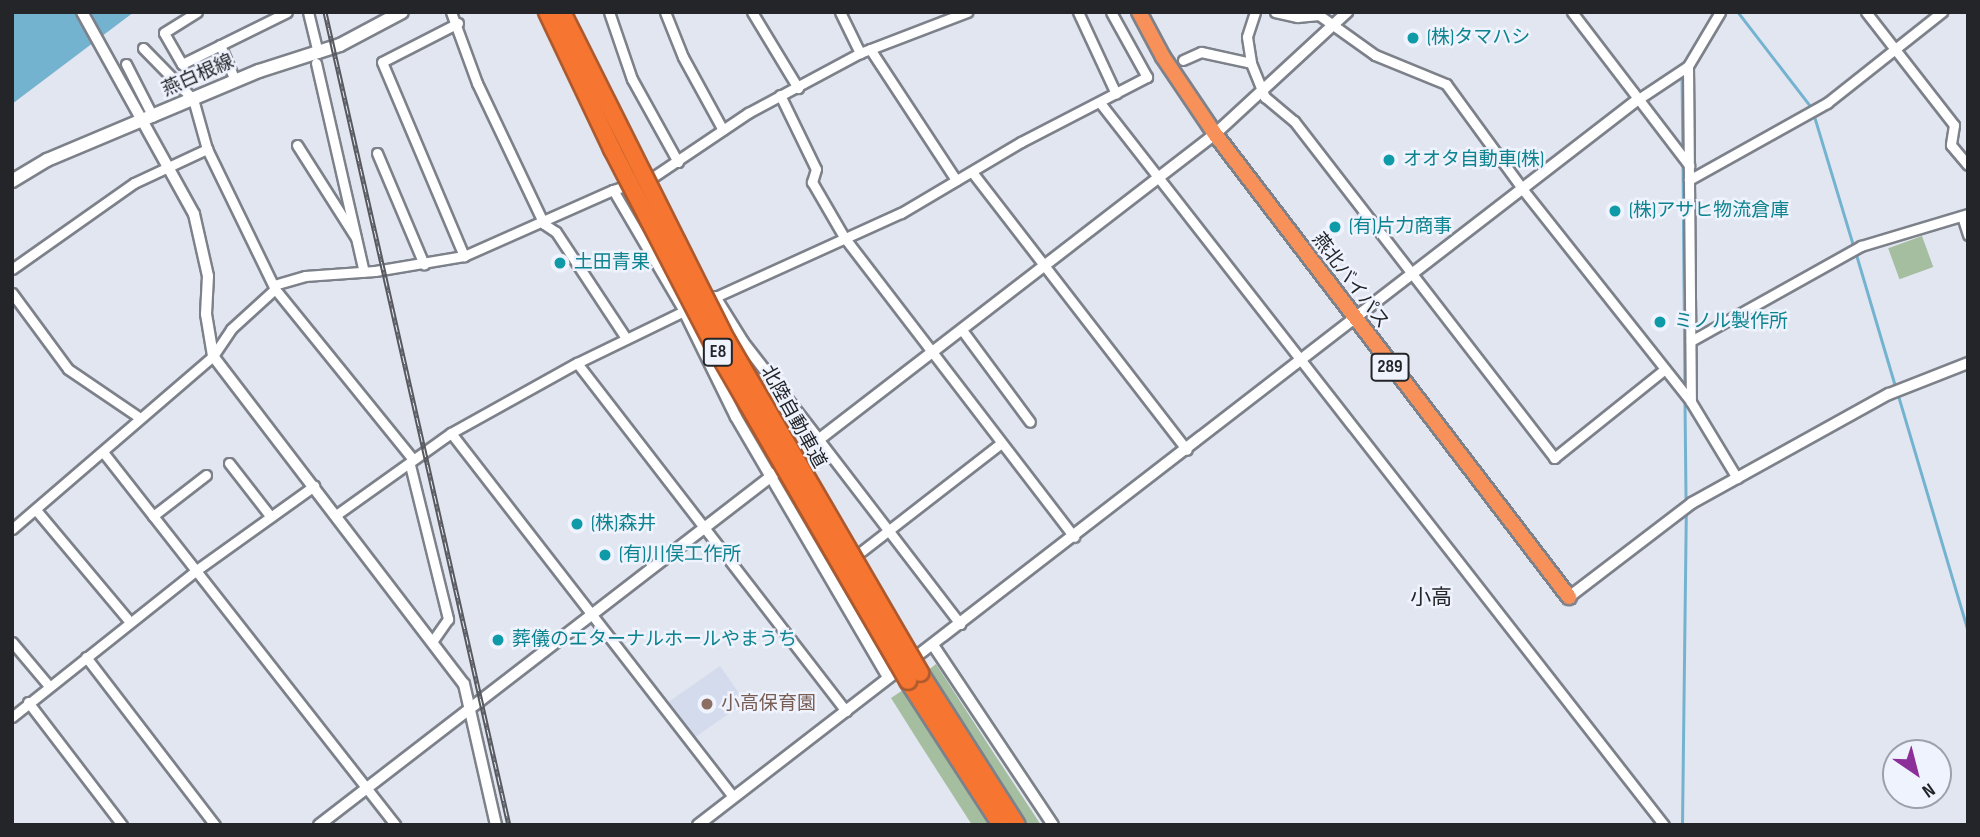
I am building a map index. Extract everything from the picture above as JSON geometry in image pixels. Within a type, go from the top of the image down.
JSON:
[{"type":"highway","name":"北陸自動車道","points":[[547,12],[612,149],[714,346],[1001,825]]},
{"type":"highway","name":"北陸自動車道","points":[[562,12],[727,341],[914,677],[1017,825]]},
{"type":"highway","name":"燕北バイパス","points":[[1139,12],[1163,57],[1216,134],[1355,321],[1569,597]]},
{"type":"main road","name":"燕白根線","points":[[12,181],[47,160],[149,119],[235,80],[317,58],[377,29],[402,12]]},
{"type":"street","points":[[82,12],[116,71],[149,119]]},
{"type":"street","points":[[197,12],[164,33],[182,64],[287,12]]},
{"type":"street","points":[[308,12],[365,272]]},
{"type":"street","points":[[451,12],[458,23],[477,83],[544,224],[556,232],[626,338]]},
{"type":"street","points":[[609,12],[632,79],[678,162]]},
{"type":"street","points":[[665,12],[682,57],[723,130]]},
{"type":"street","points":[[752,12],[797,88]]},
{"type":"street","points":[[840,12],[860,52]]},
{"type":"street","points":[[14,523],[36,510],[213,356],[231,329],[275,287],[305,276],[365,272],[464,256],[544,224],[612,190],[653,177],[780,95],[860,52],[967,12]]},
{"type":"street","points":[[1078,12],[1116,94]]},
{"type":"street","points":[[336,515],[450,433],[577,363],[684,311],[901,213],[956,180],[1147,77],[1111,12]]},
{"type":"street","points":[[1255,12],[1247,37],[1251,63],[1262,91],[1294,121],[1554,458],[1664,370]]},
{"type":"street","points":[[1275,12],[1297,17],[1319,15],[1375,55],[1446,83],[1524,191],[1691,402],[1737,478]]},
{"type":"street","points":[[319,825],[1216,134],[1347,12]]},
{"type":"street","points":[[1573,12],[1637,100],[1689,165]]},
{"type":"street","points":[[698,825],[1415,276],[1637,100],[1688,66],[1720,12]]},
{"type":"street","points":[[1866,12],[1954,125],[1951,145],[1968,165]]},
{"type":"street","points":[[1689,180],[1828,103],[1942,12]]},
{"type":"street","points":[[458,23],[382,61],[464,256]]},
{"type":"street","points":[[220,46],[235,80]]},
{"type":"street","points":[[143,48],[192,99],[207,149],[275,287],[411,461],[448,619],[434,639]]},
{"type":"street","points":[[870,49],[956,180]]},
{"type":"street","points":[[1182,60],[1201,52],[1251,63]]},
{"type":"street","points":[[126,64],[202,237],[213,356],[434,639],[464,684],[496,825]]},
{"type":"street","points":[[1688,66],[1691,402]]},
{"type":"street","points":[[780,95],[817,169],[812,182],[844,237],[1074,537]]},
{"type":"street","points":[[1101,104],[1300,363],[1664,825]]},
{"type":"street","points":[[297,145],[358,240]]},
{"type":"street","points":[[12,269],[134,183],[170,169],[207,149]]},
{"type":"street","points":[[377,153],[424,264]]},
{"type":"street","points":[[972,172],[1187,450]]},
{"type":"street","points":[[612,190],[684,311],[772,478],[888,677]]},
{"type":"street","points":[[1691,341],[1861,246],[1965,215],[1968,235]]},
{"type":"street","points":[[12,293],[68,369],[140,418]]},
{"type":"street","points":[[715,297],[743,342],[960,624]]},
{"type":"street","points":[[962,330],[1030,422]]},
{"type":"street","points":[[577,363],[846,711]]},
{"type":"street","points":[[1569,597],[1692,503],[1889,394],[1968,363]]},
{"type":"street","points":[[450,433],[733,797]]},
{"type":"street","points":[[862,551],[1001,443]]},
{"type":"street","points":[[103,452],[198,569],[395,825]]},
{"type":"street","points":[[229,463],[271,517]]},
{"type":"street","points":[[153,516],[206,475]]},
{"type":"street","points":[[12,717],[198,569],[314,486]]},
{"type":"street","points":[[36,510],[130,622]]},
{"type":"street","points":[[12,642],[49,686]]},
{"type":"street","points":[[933,645],[1053,825]]},
{"type":"street","points":[[86,657],[215,825]]},
{"type":"street","points":[[28,702],[122,825]]},
{"type":"shaded area","name":"小高保育園","points":[[720,666],[745,702],[691,740],[666,704]]},
{"type":"green space","points":[[1922,236],[1933,267],[1899,279],[1888,248]]},
{"type":"green space","points":[[936,664],[1041,825],[1027,825],[948,705],[927,671]]},
{"type":"green space","points":[[903,690],[989,825],[972,825],[920,744],[891,698]]},
{"type":"water","points":[[12,12],[134,12],[12,104]]},
{"type":"waterway","points":[[1738,12],[1812,108],[1854,247]]},
{"type":"waterway","points":[[1682,76],[1683,153]]},
{"type":"waterway","points":[[1683,163],[1685,391]]},
{"type":"waterway","points":[[1856,253],[1896,388]]},
{"type":"waterway","points":[[1898,394],[1968,630]]},
{"type":"waterway","points":[[1685,401],[1686,503]]},
{"type":"waterway","points":[[1682,825],[1686,513]]},
{"type":"railway","points":[[325,12],[509,825]]},
{"type":"place","name":"(株)タマハシ","points":[[1413,38]]},
{"type":"place","name":"オオタ自動車(株)","points":[[1389,160]]},
{"type":"place","name":"(株)アサヒ物流倉庫","points":[[1615,211]]},
{"type":"place","name":"(有)片力商事","points":[[1335,227]]},
{"type":"place","name":"土田青果","points":[[560,263]]},
{"type":"place","name":"ミノル製作所","points":[[1660,322]]},
{"type":"place","name":"(株)森井","points":[[577,524]]},
{"type":"place","name":"(有)川俣工作所","points":[[605,555]]},
{"type":"place","name":"葬儀のエターナルホールやまうち","points":[[498,640]]},
{"type":"place","name":"小高保育園","points":[[707,704]]},
{"type":"district","name":"小高","points":[[1431,598]]}]
